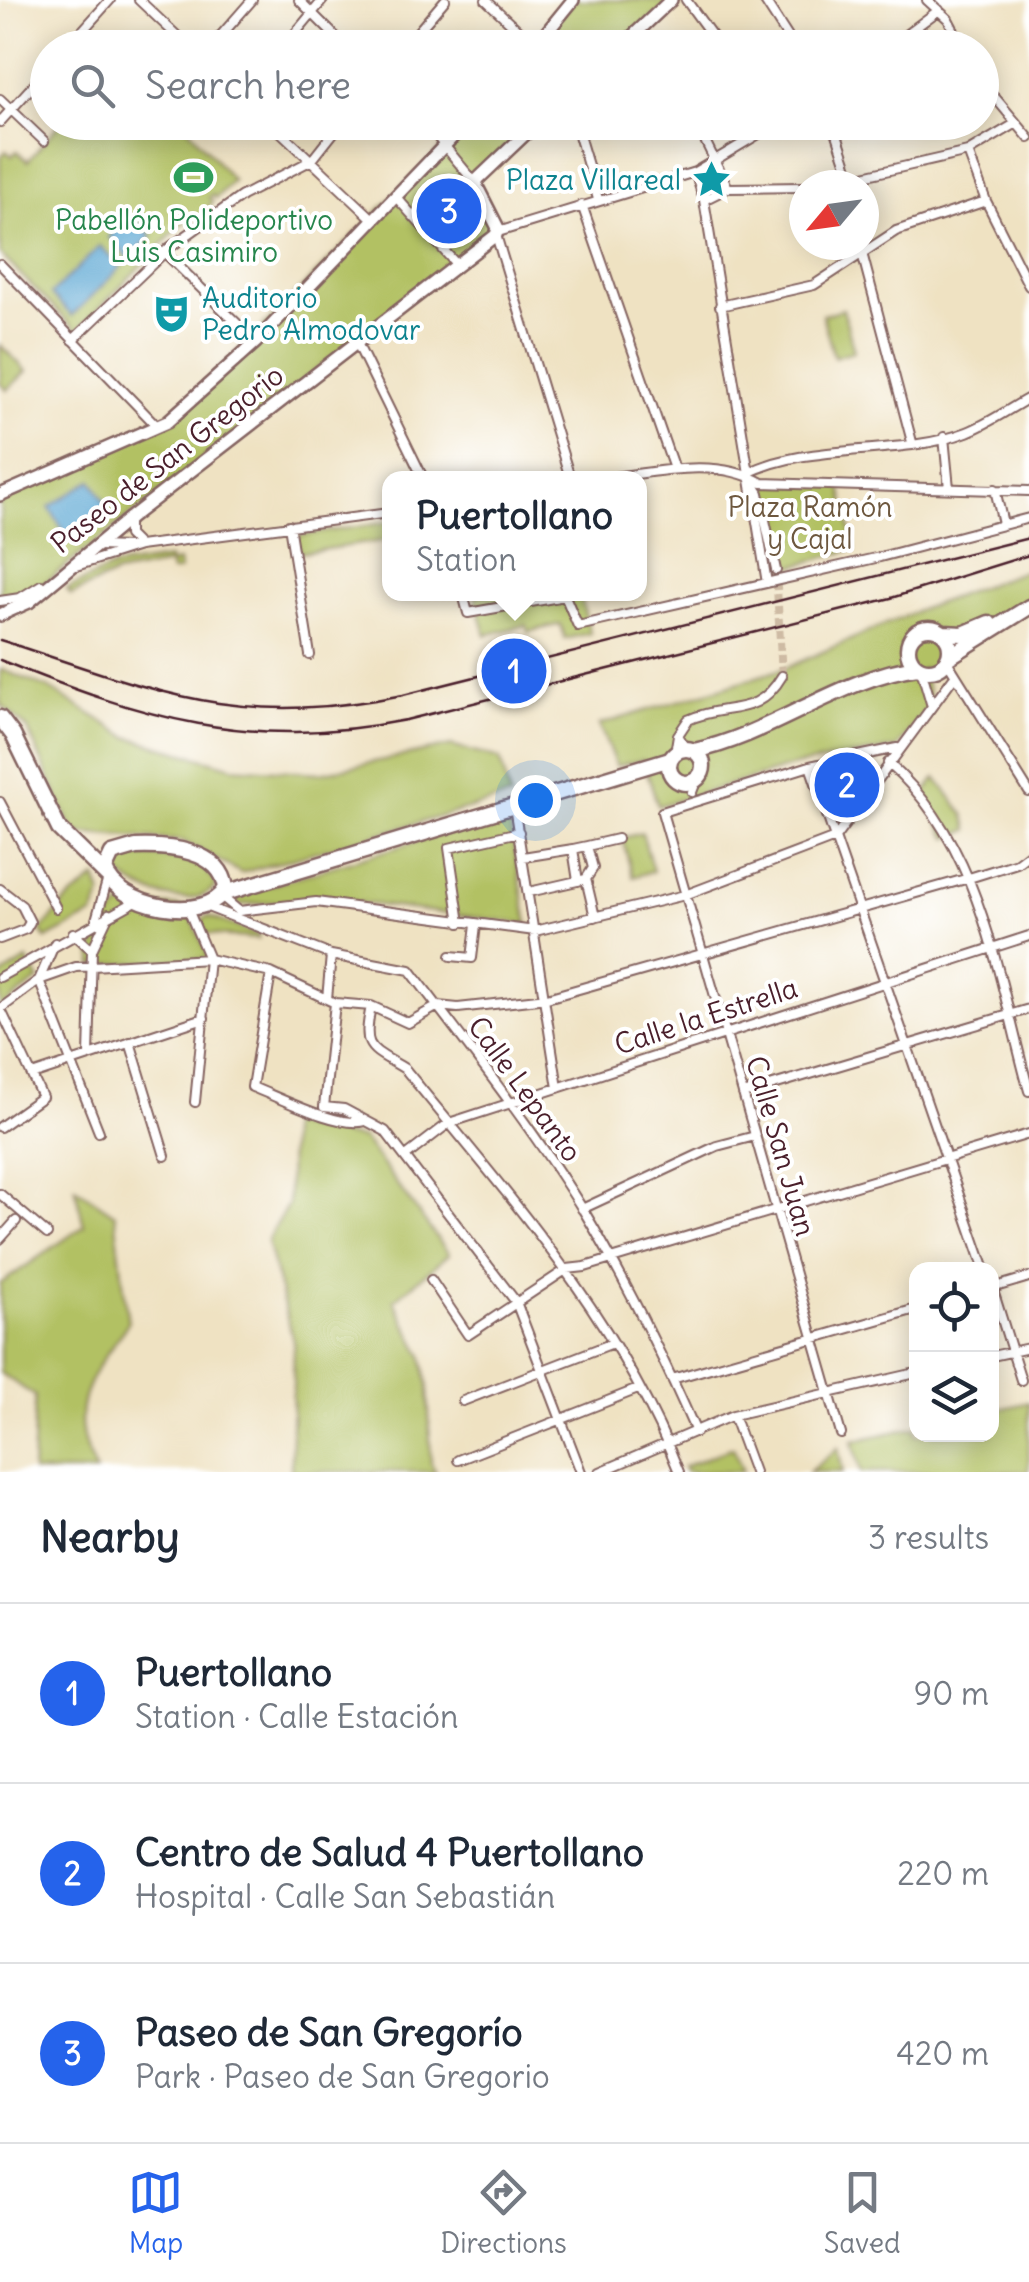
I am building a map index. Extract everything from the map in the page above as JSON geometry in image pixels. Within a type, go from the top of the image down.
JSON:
[{"type":"highway","points":[[882,673],[921,630],[963,634],[1028,608]]},
{"type":"highway","points":[[0,718],[6,738],[60,829],[108,877],[143,900],[204,906],[257,882],[676,755],[714,747],[882,673],[935,670],[1028,608]]},
{"type":"highway","points":[[944,633],[948,659]]},
{"type":"highway","points":[[909,643],[909,656],[919,668]]},
{"type":"highway","points":[[694,780],[714,747]]},
{"type":"highway","points":[[676,755],[694,780]]},
{"type":"highway","points":[[676,755],[694,780]]},
{"type":"highway","points":[[80,847],[122,850],[150,846],[184,851],[257,882]]},
{"type":"highway","points":[[108,877],[107,860],[122,850]]},
{"type":"highway","points":[[219,868],[225,882],[222,895]]},
{"type":"main road","points":[[548,30],[573,0]]},
{"type":"main road","points":[[638,30],[672,0]]},
{"type":"main road","name":"Paseo de San Gregorio","points":[[0,495],[160,428],[256,342],[453,140]]},
{"type":"main road","points":[[497,234],[476,178],[518,140]]},
{"type":"main road","name":"Paseo de San Gregorio","points":[[0,615],[22,606],[497,234]]},
{"type":"street","points":[[83,30],[110,0]]},
{"type":"street","points":[[139,0],[171,30]]},
{"type":"street","points":[[226,30],[252,0]]},
{"type":"street","points":[[299,0],[329,30]]},
{"type":"street","points":[[298,30],[323,0]]},
{"type":"street","points":[[419,30],[444,0]]},
{"type":"street","points":[[486,0],[517,30]]},
{"type":"street","points":[[686,0],[708,30]]},
{"type":"street","points":[[764,0],[783,30]]},
{"type":"street","points":[[927,0],[938,5],[953,30]]},
{"type":"street","points":[[909,30],[938,5]]},
{"type":"street","points":[[0,122],[30,89]]},
{"type":"street","points":[[0,98],[30,127]]},
{"type":"street","points":[[999,104],[1029,138]]},
{"type":"street","points":[[999,134],[1015,124]]},
{"type":"street","points":[[290,140],[374,220]]},
{"type":"street","points":[[73,340],[164,252],[242,196],[312,160],[328,140]]},
{"type":"street","points":[[438,140],[476,178]]},
{"type":"street","points":[[580,140],[598,199]]},
{"type":"street","points":[[705,140],[728,188]]},
{"type":"street","points":[[568,471],[497,234],[598,199],[695,172],[751,140]]},
{"type":"street","points":[[839,140],[849,170]]},
{"type":"street","points":[[879,173],[968,152],[988,140]]},
{"type":"street","points":[[968,152],[986,200],[1029,286]]},
{"type":"street","points":[[695,172],[704,200],[746,474],[767,583]]},
{"type":"street","points":[[704,200],[728,188],[789,187]]},
{"type":"street","points":[[396,197],[457,264]]},
{"type":"street","points":[[879,242],[896,231],[986,200]]},
{"type":"street","points":[[582,205],[674,469]]},
{"type":"street","points":[[164,252],[256,342]]},
{"type":"street","points":[[720,306],[814,285],[850,260]]},
{"type":"street","points":[[864,260],[912,442]]},
{"type":"street","points":[[0,264],[160,428]]},
{"type":"street","points":[[357,342],[420,471]]},
{"type":"street","points":[[746,474],[775,460],[967,432],[1029,398]]},
{"type":"street","points":[[944,437],[949,488]]},
{"type":"street","points":[[647,473],[674,469],[746,474],[762,483],[1029,491]]},
{"type":"street","points":[[746,474],[759,493],[776,570]]},
{"type":"street","points":[[995,490],[1004,524]]},
{"type":"street","points":[[0,601],[34,591],[95,546],[136,547],[382,514]]},
{"type":"street","points":[[130,518],[128,534],[136,547]]},
{"type":"street","points":[[567,601],[578,626],[1029,518]]},
{"type":"street","points":[[290,526],[310,655]]},
{"type":"street","points":[[66,569],[136,547]]},
{"type":"street","points":[[464,601],[468,613],[536,601]]},
{"type":"street","points":[[948,659],[953,678],[1029,792]]},
{"type":"street","points":[[919,668],[931,703]]},
{"type":"street","points":[[676,755],[688,720],[756,705],[771,695],[782,676]]},
{"type":"street","points":[[222,895],[239,911],[316,902],[536,932],[685,895],[835,838],[897,748],[953,678]]},
{"type":"street","points":[[694,780],[696,802],[810,766],[897,748]]},
{"type":"street","points":[[888,764],[919,790],[970,878],[1029,1091]]},
{"type":"street","points":[[810,766],[982,1262]]},
{"type":"street","points":[[0,802],[56,908]]},
{"type":"street","name":"Calle San Juan","points":[[696,802],[662,812],[841,1434]]},
{"type":"street","points":[[514,806],[547,998],[558,1088]]},
{"type":"street","points":[[460,923],[449,848],[519,832]]},
{"type":"street","points":[[523,858],[617,838]]},
{"type":"street","points":[[529,892],[582,880],[593,868],[588,846]]},
{"type":"street","points":[[573,849],[595,917]]},
{"type":"street","points":[[1,1123],[42,1097],[0,1008],[39,980],[93,965],[209,959],[271,973],[331,1001],[371,1006],[402,1023],[438,1006],[458,1008],[547,998],[970,878],[1016,864],[1029,854]]},
{"type":"street","points":[[96,920],[108,877]]},
{"type":"street","points":[[0,889],[22,906],[30,922],[26,929],[0,939]]},
{"type":"street","points":[[0,977],[96,920],[143,900]]},
{"type":"street","name":"Calle Lepanto","points":[[204,906],[331,954],[410,970],[512,1104],[582,1208],[611,1257],[696,1432]]},
{"type":"street","points":[[187,907],[209,959],[195,1102]]},
{"type":"street","points":[[88,1056],[92,950],[110,914]]},
{"type":"street","points":[[450,956],[475,958],[476,925]]},
{"type":"street","points":[[73,933],[92,950]]},
{"type":"street","name":"Calle la Estrella","points":[[406,1156],[449,1123],[1029,936]]},
{"type":"street","points":[[56,942],[39,980],[99,1132]]},
{"type":"street","points":[[331,954],[324,1106],[344,1109],[384,1130],[516,1302],[581,1472]]},
{"type":"street","points":[[271,973],[252,1087],[323,1114],[357,1124],[366,1121]]},
{"type":"street","points":[[371,1006],[365,1038],[369,1047],[405,1069],[567,1269],[613,1343],[680,1472]]},
{"type":"street","points":[[743,1094],[1029,1009]]},
{"type":"street","points":[[32,1075],[204,1018]]},
{"type":"street","points":[[130,1042],[165,1156]]},
{"type":"street","points":[[431,1280],[468,1335],[567,1269],[1029,1134]]},
{"type":"street","points":[[582,1208],[717,1146],[755,1136]]},
{"type":"street","points":[[0,1194],[48,1234]]},
{"type":"street","points":[[0,1239],[16,1222]]},
{"type":"street","points":[[999,1286],[1029,1277]]},
{"type":"street","points":[[999,1310],[1021,1380]]},
{"type":"street","points":[[672,1379],[909,1311]]},
{"type":"street","points":[[463,1400],[613,1343]]},
{"type":"street","points":[[999,1354],[1029,1348]]},
{"type":"street","points":[[600,1472],[733,1416],[909,1375]]},
{"type":"street","points":[[458,1460],[638,1389]]},
{"type":"street","points":[[733,1416],[754,1472]]},
{"type":"green space","points":[[573,0],[673,0],[639,30],[549,30]]},
{"type":"green space","points":[[46,140],[198,140],[233,181],[216,198],[209,198],[213,202],[196,220],[191,215],[77,331],[0,254],[0,158],[6,151],[12,156],[17,151],[28,161]]},
{"type":"green space","points":[[450,140],[518,140],[474,177],[498,228],[34,591],[0,601],[0,495],[167,422]]},
{"type":"green space","points":[[843,309],[854,351],[834,357],[822,315]]},
{"type":"green space","points":[[0,345],[27,371],[7,390],[0,384]]},
{"type":"green space","name":"Plaza Ramón y Cajal","points":[[762,483],[841,486],[855,549],[783,569]]},
{"type":"green space","points":[[382,523],[382,541],[300,553],[297,536]]},
{"type":"green space","points":[[169,559],[170,564],[178,562],[180,570],[171,572],[169,564],[116,574],[71,595],[67,589],[114,567]]},
{"type":"green space","points":[[1029,569],[1029,607],[963,634],[944,634],[949,657],[935,669],[922,669],[931,703],[897,748],[794,766],[658,806],[643,760],[616,766],[599,725],[786,668],[916,611]]},
{"type":"green space","points":[[476,601],[582,601],[590,633],[565,639],[561,624],[528,632],[526,625],[486,635]]},
{"type":"green space","points":[[0,669],[48,688],[128,737],[233,767],[320,773],[451,746],[500,759],[510,797],[241,873],[183,841],[74,833],[27,728],[0,704]]},
{"type":"green space","points":[[936,778],[964,814],[969,830],[948,838],[923,796]]},
{"type":"green space","points":[[508,814],[528,924],[323,898],[240,905],[231,901],[237,895]]},
{"type":"green space","points":[[642,833],[653,871],[633,877],[622,838]]},
{"type":"green space","points":[[137,856],[194,864],[211,876],[216,886],[194,898],[151,892],[117,871],[121,861]]},
{"type":"green space","points":[[96,878],[102,895],[93,915],[46,939],[41,931],[65,903]]},
{"type":"green space","points":[[127,903],[187,907],[209,959],[93,965],[102,929]]},
{"type":"green space","points":[[208,916],[258,935],[258,939],[207,934],[200,921]]},
{"type":"green space","points":[[27,960],[39,980],[0,1009],[0,977]]},
{"type":"green space","points":[[289,1124],[363,1139],[449,1254],[394,1300],[422,1355],[428,1387],[431,1463],[436,1472],[291,1472],[294,1344],[267,1241],[288,1204]]},
{"type":"green space","points":[[75,1187],[115,1214],[128,1323],[93,1377],[81,1411],[81,1429],[96,1472],[32,1472],[35,1396],[0,1373],[0,1284],[84,1226]]},
{"type":"green space","points":[[1029,1402],[1029,1472],[861,1472],[853,1441],[909,1429],[909,1442],[999,1442],[999,1409]]},
{"type":"green space","points":[[733,1447],[743,1472],[685,1472],[683,1467]]},
{"type":"green space","points":[[838,1448],[843,1472],[809,1472]]},
{"type":"water","points":[[131,215],[152,236],[129,259],[109,237]]},
{"type":"water","points":[[100,246],[121,267],[72,316],[51,294]]},
{"type":"water","points":[[92,480],[108,508],[66,535],[49,507]]},
{"type":"tunnel","points":[[776,570],[782,676]]},
{"type":"railway","points":[[0,640],[105,675],[197,699],[291,708],[344,704],[403,695],[1029,538]]},
{"type":"railway","points":[[0,660],[102,699],[198,724],[296,732],[349,729],[406,720],[891,598],[1029,555]]},
{"type":"place","name":"Pabellón Polideportivo Luis Casimiro","points":[[194,177]]},
{"type":"place","name":"Plaza Villareal","points":[[711,180]]},
{"type":"place","name":"Paseo de San Gregorío","points":[[449,211]]},
{"type":"place","name":"Auditorio Pedro Almodovar","points":[[172,314]]},
{"type":"place","name":"Puertollano","points":[[514,671]]},
{"type":"place","name":"Centro de Salud 4 Puertollano","points":[[847,785]]}]
